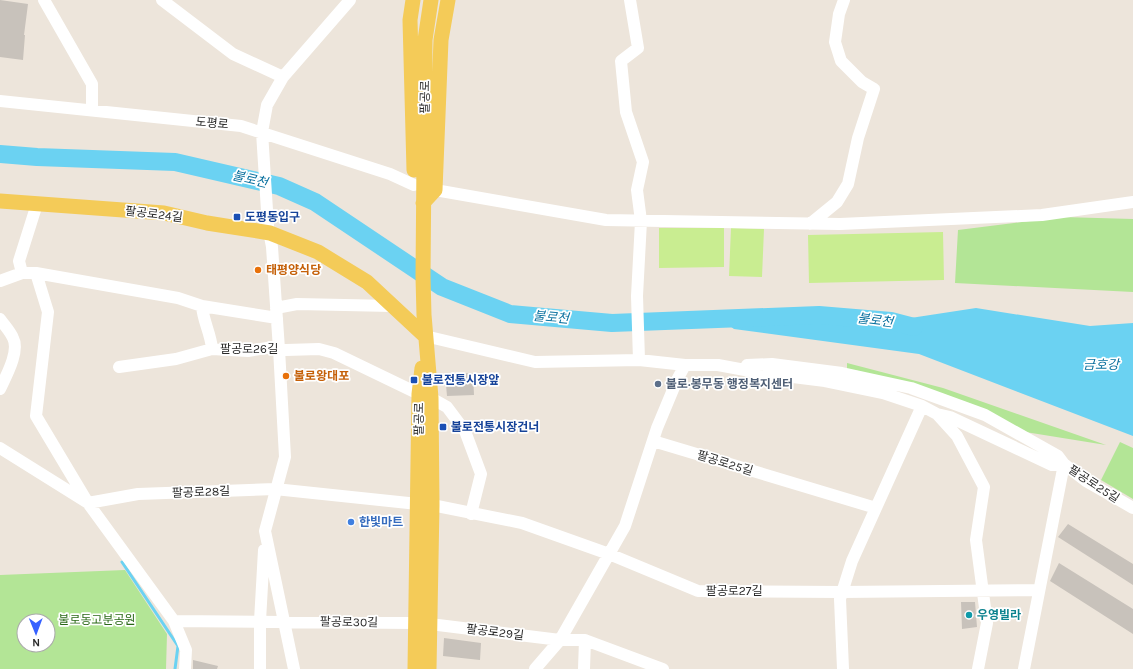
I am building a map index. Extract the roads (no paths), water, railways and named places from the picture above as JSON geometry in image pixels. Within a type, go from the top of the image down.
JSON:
[{"type":"main road","points":[[413,0],[410,20],[414,185],[423,202],[435,190],[441,40],[448,0]]},
{"type":"main road","name":"팔공로","points":[[429,669],[423,624],[425,336],[423,202],[425,40],[431,0]]},
{"type":"main road","name":"팔공로24길","points":[[0,201],[164,213],[207,223],[269,229],[318,252],[367,282],[425,336]]},
{"type":"main road","name":"팔공로","points":[[415,669],[423,624]]},
{"type":"street","points":[[44,0],[92,84],[92,110]]},
{"type":"street","points":[[162,0],[233,54],[283,77]]},
{"type":"street","points":[[260,669],[260,622],[265,531],[275,489],[285,457],[277,313],[262,132],[267,105],[283,77],[350,0]]},
{"type":"street","points":[[630,0],[638,48],[620,61],[626,112],[643,162],[637,190],[641,220],[637,296],[639,354]]},
{"type":"street","points":[[810,224],[837,202],[848,184],[858,138],[874,89],[862,82],[841,61],[835,42],[839,14],[844,0]]},
{"type":"street","name":"도평로","points":[[0,100],[241,126],[390,174],[414,185]]},
{"type":"street","points":[[435,190],[606,220],[810,224],[840,224],[1042,214],[1133,202]]},
{"type":"street","points":[[22,273],[19,261],[37,204]]},
{"type":"street","points":[[0,281],[22,273],[36,273],[178,298],[202,306],[277,313],[297,304],[392,306]]},
{"type":"street","points":[[36,273],[48,312],[36,416],[88,503],[174,621],[186,650],[185,669]]},
{"type":"street","points":[[202,306],[203,316],[212,341],[212,349]]},
{"type":"street","points":[[0,319],[14,338],[16,348],[8,372],[0,389]]},
{"type":"street","name":"팔공로25길","points":[[425,336],[535,362],[639,354],[684,366],[718,365],[761,373],[825,381],[883,393],[922,406],[936,414],[950,416],[1052,465],[1064,464],[1086,481],[1133,508]]},
{"type":"street","name":"팔공로26길","points":[[119,366],[176,359],[212,349],[248,351],[273,347],[286,350],[319,349],[327,351],[447,407],[465,432],[481,474],[471,514]]},
{"type":"street","points":[[718,365],[780,365],[842,373],[911,388],[985,415],[1058,456],[1064,464],[1024,669]]},
{"type":"street","points":[[535,669],[560,640],[625,526],[653,441],[674,387],[684,366]]},
{"type":"street","points":[[843,669],[840,599],[842,592],[852,561],[922,406]]},
{"type":"street","points":[[936,414],[957,436],[984,487],[976,540],[987,623],[978,669]]},
{"type":"street","name":"팔공로25길","points":[[653,441],[876,508]]},
{"type":"street","points":[[0,448],[88,503]]},
{"type":"street","name":"팔공로28길","points":[[88,503],[138,494],[275,489],[425,505]]},
{"type":"street","name":"팔공로27길","points":[[425,505],[522,524],[609,554],[698,591],[842,592],[1039,590]]},
{"type":"street","points":[[265,531],[294,669]]},
{"type":"street","name":"팔공로30길","points":[[174,621],[283,621],[423,624]]},
{"type":"street","name":"팔공로29길","points":[[423,624],[560,640],[585,640],[663,669]]},
{"type":"street","points":[[584,669],[585,640]]},
{"type":"water","name":"금호강","points":[[976,308],[1090,326],[1133,323],[1133,436],[919,354],[734,329],[719,318],[819,315],[891,321]]},
{"type":"waterway","name":"불로천","points":[[0,154],[37,157],[175,162],[279,186],[315,202],[442,287],[510,314],[612,323],[819,315],[891,321],[914,327]]},
{"type":"waterway","points":[[122,562],[178,646],[175,669]]},
{"type":"place","name":"도평동입구","points":[[237,217]]},
{"type":"place","name":"태평양식당","points":[[258,270]]},
{"type":"place","name":"불로왕대포","points":[[286,376]]},
{"type":"place","name":"불로전통시장앞","points":[[414,380]]},
{"type":"place","name":"불로·봉무동 행정복지센터","points":[[658,384]]},
{"type":"place","name":"불로전통시장건너","points":[[443,427]]},
{"type":"place","name":"한빛마트","points":[[351,522]]},
{"type":"place","name":"우영빌라","points":[[969,615]]},
{"type":"park label","name":"불로동고분공원","points":[[97,620]]}]
